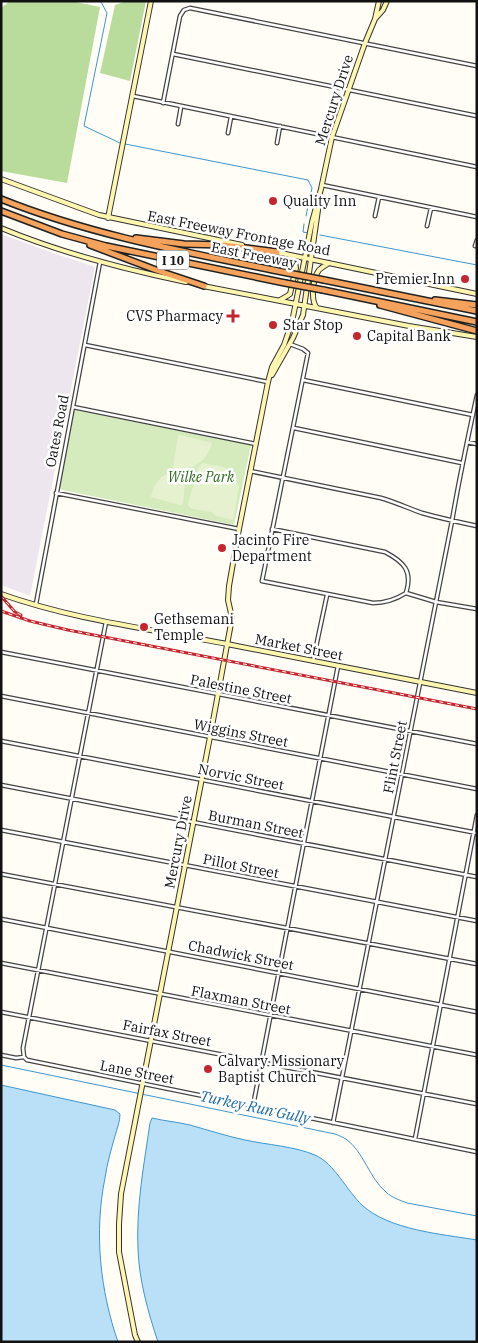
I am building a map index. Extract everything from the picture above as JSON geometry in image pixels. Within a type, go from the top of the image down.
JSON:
[{"type":"highway","name":"East Freeway","points":[[1,199],[65,222],[184,252],[477,311]]},
{"type":"highway","name":"East Freeway","points":[[1,211],[62,234],[106,246],[477,322]]},
{"type":"highway","points":[[62,234],[204,286]]},
{"type":"highway","points":[[109,234],[163,242],[224,245],[277,252]]},
{"type":"highway","points":[[384,292],[477,305]]},
{"type":"highway","points":[[339,294],[477,330]]},
{"type":"main road","points":[[108,218],[151,1]]},
{"type":"main road","name":"Mercury Drive","points":[[138,1342],[119,1252],[121,1194],[232,618],[228,600],[229,586],[239,529],[268,382],[272,367],[289,333],[332,137],[375,19],[379,1]]},
{"type":"main road","name":"Mercury Drive","points":[[375,19],[383,10],[387,1]]},
{"type":"main road","name":"East Freeway Frontage Road","points":[[1,179],[108,218],[477,294]]},
{"type":"main road","name":"Mercury Drive","points":[[268,382],[290,344],[303,315],[321,187]]},
{"type":"main road","points":[[1,228],[33,241],[143,273],[477,338]]},
{"type":"main road","points":[[278,300],[290,294],[296,268],[295,261],[288,254]]},
{"type":"main road","points":[[318,308],[314,304],[313,296],[316,277],[320,269],[329,263]]},
{"type":"main road","name":"Market Street","points":[[1,594],[35,605],[106,622],[477,693]]},
{"type":"street","points":[[163,103],[180,16],[184,10],[190,8],[477,66]]},
{"type":"street","points":[[173,54],[477,116]]},
{"type":"street","points":[[133,96],[477,167]]},
{"type":"street","points":[[178,124],[181,107]]},
{"type":"street","points":[[228,133],[231,117]]},
{"type":"street","points":[[276,143],[280,126]]},
{"type":"street","points":[[321,187],[477,217]]},
{"type":"street","points":[[375,216],[379,198]]},
{"type":"street","points":[[427,226],[431,208]]},
{"type":"street","points":[[476,246],[477,240]]},
{"type":"street","name":"Oates Road","points":[[35,605],[100,262]]},
{"type":"street","points":[[272,529],[385,552],[404,564],[409,584],[406,593],[385,603],[373,603],[262,581],[272,529],[282,478],[304,380],[308,354],[303,349],[290,344]]},
{"type":"street","points":[[85,345],[268,382]]},
{"type":"street","points":[[304,380],[473,415]]},
{"type":"street","name":"Flint Street","points":[[333,1123],[462,463],[477,395]]},
{"type":"street","points":[[73,407],[256,444]]},
{"type":"street","points":[[294,428],[462,463]]},
{"type":"street","points":[[468,442],[477,444]]},
{"type":"street","points":[[250,472],[398,502],[421,512],[477,526]]},
{"type":"street","points":[[56,492],[239,529]]},
{"type":"street","points":[[406,593],[436,602],[477,609]]},
{"type":"street","points":[[313,661],[327,594]]},
{"type":"street","points":[[24,1057],[23,1048],[106,622]]},
{"type":"street","name":"Palestine Street","points":[[1,652],[477,744]]},
{"type":"street","points":[[253,1106],[338,666]]},
{"type":"street","name":"Wiggins Street","points":[[1,696],[477,789]]},
{"type":"street","name":"Norvic Street","points":[[1,741],[475,832]]},
{"type":"street","name":"Burman Street","points":[[1,785],[477,877]]},
{"type":"street","points":[[415,1139],[477,815]]},
{"type":"street","name":"Pillot Street","points":[[1,830],[477,921]]},
{"type":"street","points":[[1,874],[477,964]]},
{"type":"street","name":"Chadwick Street","points":[[1,919],[477,1012]]},
{"type":"street","name":"Flaxman Street","points":[[1,963],[477,1055]]},
{"type":"street","name":"Fairfax Street","points":[[1,1012],[477,1104]]},
{"type":"street","name":"Lane Street","points":[[1,1056],[24,1057],[27,1060],[142,1086],[253,1106],[477,1152]]},
{"type":"shaded area","points":[[1,234],[95,267],[30,596],[1,585]]},
{"type":"green space","points":[[10,1],[71,1],[100,7],[67,183],[1,171],[1,8]]},
{"type":"green space","points":[[127,1],[146,1],[130,81],[100,73],[115,5]]},
{"type":"green space","name":"Wilke Park","points":[[74,410],[251,445],[234,525],[62,490],[60,485]]},
{"type":"green space","points":[[178,436],[212,443],[206,455],[198,464],[186,469],[173,469]]},
{"type":"green space","points":[[203,463],[221,466],[229,470],[235,479],[239,487],[233,520],[216,516],[212,512],[189,507],[188,504],[199,466]]},
{"type":"green space","points":[[175,471],[186,473],[183,503],[180,505],[151,497],[154,487],[159,480],[166,474]]},
{"type":"water","points":[[1,1085],[115,1110],[120,1114],[107,1168],[100,1219],[103,1281],[118,1342],[1,1342]]},
{"type":"water","points":[[152,1118],[190,1125],[254,1142],[315,1155],[328,1164],[362,1205],[386,1220],[416,1230],[477,1240],[477,1342],[158,1342],[145,1296],[138,1249],[138,1217],[141,1186]]},
{"type":"waterway","points":[[97,1],[101,2],[107,13],[84,126],[120,143],[308,180],[312,188],[306,216]]},
{"type":"waterway","points":[[304,224],[303,232],[308,233]]},
{"type":"waterway","points":[[320,235],[477,265]]},
{"type":"waterway","name":"Turkey Run Gully","points":[[1,1065],[335,1134],[352,1144],[375,1180],[386,1192],[396,1199],[407,1203],[477,1216]]},
{"type":"railway","points":[[1,596],[15,612],[21,615]]},
{"type":"railway","points":[[1,611],[30,621],[68,630],[477,709]]},
{"type":"place","name":"Quality Inn","points":[[273,201]]},
{"type":"place","name":"Premier Inn","points":[[465,279]]},
{"type":"place","name":"CVS Pharmacy","points":[[233,316]]},
{"type":"place","name":"Star Stop","points":[[273,325]]},
{"type":"place","name":"Capital Bank","points":[[357,336]]},
{"type":"place","name":"Jacinto Fire Department","points":[[222,548]]},
{"type":"place","name":"Gethsemani Temple","points":[[144,627]]},
{"type":"place","name":"Calvary Missionary Baptist Church","points":[[208,1069]]}]
